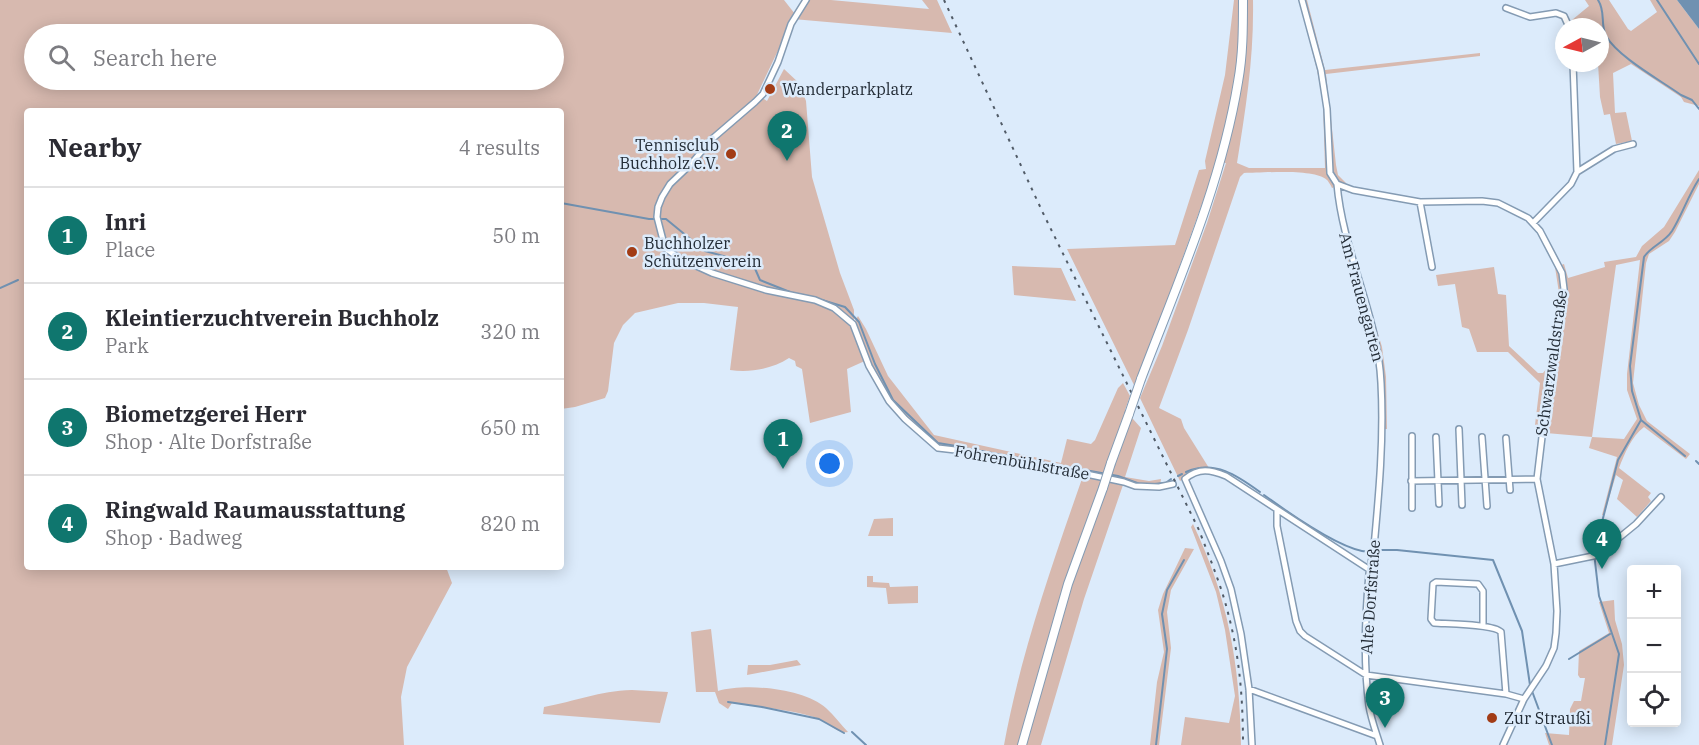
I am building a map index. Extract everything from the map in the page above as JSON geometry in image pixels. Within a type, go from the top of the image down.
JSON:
[{"type":"main road","points":[[1022,745],[1068,584],[1221,162],[1238,81],[1244,0]]},
{"type":"street","name":"Fohrenbühlstraße","points":[[806,0],[791,24],[778,62],[763,94],[712,139],[670,184],[658,207],[658,219],[665,248],[679,258],[712,273],[766,290],[815,300],[834,308],[853,324],[869,366],[889,401],[904,419],[938,448],[1077,472],[1135,486],[1160,487],[1173,484]]},
{"type":"street","points":[[1302,0],[1321,70],[1327,109],[1330,173],[1337,184]]},
{"type":"street","points":[[1506,8],[1530,17],[1556,13],[1565,18]]},
{"type":"street","points":[[1573,72],[1577,172]]},
{"type":"street","points":[[1533,223],[1570,184],[1577,172],[1614,149],[1633,144]]},
{"type":"street","name":"Schwarzwaldstraße","points":[[1337,184],[1353,190],[1420,202],[1498,203],[1533,223],[1546,240],[1560,267],[1564,289],[1549,378],[1537,479],[1554,564],[1556,633],[1554,648],[1546,666],[1524,699],[1503,745]]},
{"type":"street","name":"Am Frauengarten","points":[[1337,184],[1339,210],[1374,333],[1380,366],[1383,429],[1376,519]]},
{"type":"street","points":[[1420,202],[1432,267]]},
{"type":"street","points":[[1459,429],[1462,505]]},
{"type":"street","points":[[1412,436],[1412,508]]},
{"type":"street","points":[[1436,437],[1438,504]]},
{"type":"street","points":[[1482,437],[1487,506]]},
{"type":"street","points":[[1506,438],[1510,490]]},
{"type":"street","points":[[1252,745],[1249,689],[1241,634],[1231,589],[1185,478],[1200,470],[1211,470],[1226,476],[1370,570]]},
{"type":"street","points":[[1411,481],[1537,479]]},
{"type":"street","points":[[1554,564],[1594,556],[1616,542],[1661,497]]},
{"type":"street","points":[[1277,511],[1277,526],[1299,631],[1305,636],[1366,675],[1506,694],[1524,699]]},
{"type":"street","name":"Alte Dorfstraße","points":[[1376,519],[1365,644],[1369,708],[1380,745]]},
{"type":"street","points":[[1483,626],[1483,591],[1478,584],[1436,582],[1433,584],[1431,619],[1434,623],[1483,626],[1498,628],[1502,632],[1506,694]]},
{"type":"street","points":[[1249,689],[1377,736]]},
{"type":"shaded area","points":[[0,0],[784,0],[795,14],[806,0],[831,0],[929,9],[922,0],[937,0],[952,33],[793,19],[754,101],[710,137],[689,163],[668,183],[668,192],[724,130],[761,97],[767,101],[784,69],[799,83],[806,101],[812,177],[840,273],[854,310],[854,323],[858,316],[888,376],[934,435],[1061,463],[1067,439],[1091,444],[1095,440],[1118,388],[1123,383],[1130,396],[1125,410],[1141,428],[1125,477],[1149,481],[1161,479],[1160,486],[1124,482],[1084,599],[1041,745],[1004,745],[1029,642],[1084,473],[938,446],[889,401],[867,360],[847,369],[851,412],[810,423],[802,369],[796,366],[795,361],[789,358],[761,369],[730,370],[738,307],[678,303],[635,313],[623,325],[614,343],[608,391],[605,398],[564,409],[564,108],[24,108],[24,570],[447,570],[452,583],[407,667],[401,697],[404,745],[0,745]]},
{"type":"shaded area","points":[[1234,0],[1253,0],[1251,62],[1237,163],[1249,168],[1325,168],[1323,102],[1299,0],[1307,0],[1325,70],[1480,53],[1480,56],[1326,74],[1336,165],[1338,175],[1346,183],[1332,188],[1327,180],[1320,176],[1300,173],[1244,173],[1240,177],[1159,408],[1181,419],[1184,428],[1209,468],[1192,471],[1180,481],[1140,398],[1162,346],[1207,223],[1226,163],[1217,162],[1161,318],[1134,385],[1067,249],[1175,245],[1199,170],[1206,169],[1205,161],[1225,75]]},
{"type":"shaded area","points":[[1585,0],[1609,0],[1631,31],[1657,12],[1650,0],[1677,0],[1699,29],[1699,106],[1684,102],[1681,97],[1631,64],[1613,73],[1615,113],[1626,112],[1632,141],[1616,144],[1610,114],[1604,115],[1599,72],[1609,72],[1609,18],[1574,18],[1589,6]]},
{"type":"shaded area","points":[[1699,170],[1699,184],[1675,232],[1669,241],[1649,254],[1646,263],[1633,383],[1639,405],[1647,421],[1690,454],[1686,459],[1644,427],[1632,440],[1619,468],[1651,493],[1648,497],[1651,501],[1637,517],[1617,499],[1623,480],[1616,475],[1604,515],[1602,515],[1617,457],[1589,448],[1592,437],[1546,433],[1547,427],[1535,425],[1540,383],[1508,352],[1477,352],[1469,329],[1462,327],[1455,284],[1438,286],[1436,275],[1494,267],[1498,294],[1506,295],[1509,346],[1538,373],[1543,373],[1547,368],[1559,293],[1555,267],[1564,264],[1568,278],[1605,267],[1604,262],[1636,257],[1642,246],[1664,227]],"holes":[[[1640,260],[1627,374],[1627,390],[1637,419],[1624,439],[1592,437],[1616,265]]]},
{"type":"shaded area","points":[[1354,254],[1382,347],[1386,377],[1387,429],[1378,429],[1379,381],[1373,340],[1346,256]]},
{"type":"shaded area","points":[[1012,266],[1061,268],[1076,301],[1014,295]]},
{"type":"shaded area","points":[[893,518],[893,536],[868,536],[874,519]]},
{"type":"shaded area","points":[[1193,524],[1215,578],[1230,632],[1238,687],[1241,745],[1181,745],[1185,717],[1229,723],[1235,696],[1225,630],[1216,592],[1191,527]]},
{"type":"shaded area","points":[[1185,548],[1194,549],[1171,590],[1167,612],[1171,648],[1159,745],[1150,745],[1157,682],[1164,652],[1158,610],[1163,594]]},
{"type":"shaded area","points":[[867,576],[873,576],[873,582],[889,583],[890,587],[918,586],[918,603],[888,604],[886,588],[867,587]]},
{"type":"shaded area","points":[[1614,600],[1615,620],[1622,644],[1624,665],[1612,745],[1549,745],[1545,733],[1569,735],[1570,709],[1574,701],[1581,701],[1585,678],[1580,678],[1578,675],[1579,651],[1609,633],[1599,602]]},
{"type":"shaded area","points":[[711,629],[718,691],[743,687],[774,689],[803,696],[826,708],[848,732],[837,730],[819,719],[788,711],[732,703],[728,709],[719,703],[715,692],[696,692],[691,632]]},
{"type":"shaded area","points":[[797,660],[801,665],[747,675],[748,665],[770,665]]},
{"type":"shaded area","points":[[632,690],[668,692],[660,723],[543,714],[544,707],[598,694]]},
{"type":"water","points":[[1677,0],[1699,0],[1699,29]]},
{"type":"waterway","points":[[1598,0],[1602,9],[1604,32],[1612,44],[1640,68],[1692,100],[1699,109]]},
{"type":"waterway","points":[[1657,0],[1699,64]]},
{"type":"waterway","points":[[1685,456],[1641,420],[1632,391],[1630,366],[1644,257],[1672,231],[1699,179]]},
{"type":"waterway","points":[[564,204],[649,219],[666,219],[705,251],[753,264],[760,280],[790,292]]},
{"type":"waterway","points":[[0,288],[18,280]]},
{"type":"waterway","points":[[822,300],[845,307],[859,322],[875,364],[893,400],[938,443],[962,447]]},
{"type":"waterway","points":[[1605,745],[1619,654],[1599,596],[1594,553],[1618,460],[1641,420]]},
{"type":"waterway","points":[[970,449],[1118,476],[1140,484]]},
{"type":"waterway","points":[[1696,461],[1699,464]]},
{"type":"waterway","points":[[1186,472],[1196,468],[1216,468],[1234,475],[1260,492]]},
{"type":"waterway","points":[[1178,476],[1182,474]]},
{"type":"waterway","points":[[1167,482],[1171,479]]},
{"type":"waterway","points":[[1155,484],[1163,483]]},
{"type":"waterway","points":[[1264,495],[1330,538],[1344,545],[1369,552]]},
{"type":"waterway","points":[[1380,550],[1493,560],[1522,631],[1530,685]]},
{"type":"waterway","points":[[1156,745],[1167,649],[1162,614],[1167,590],[1184,560]]},
{"type":"waterway","points":[[1569,659],[1610,634]]},
{"type":"waterway","points":[[1532,691],[1552,745]]},
{"type":"waterway","points":[[728,702],[819,719],[844,733]]},
{"type":"waterway","points":[[852,732],[866,745]]},
{"type":"railway","points":[[944,0],[1043,213],[1199,530],[1219,584],[1233,633],[1240,681],[1243,745]]},
{"type":"place","name":"Wanderparkplatz","points":[[770,89]]},
{"type":"place","name":"Tennisclub Buchholz e.V.","points":[[731,154]]},
{"type":"place","name":"Kleintierzuchtverein Buchholz","points":[[787,161]]},
{"type":"place","name":"Buchholzer Schützenverein","points":[[632,252]]},
{"type":"place","name":"Inri","points":[[783,469]]},
{"type":"place","name":"Ringwald Raumausstattung","points":[[1602,569]]},
{"type":"place","name":"Zur Straußi","points":[[1492,718]]},
{"type":"place","name":"Biometzgerei Herr","points":[[1385,728]]}]
